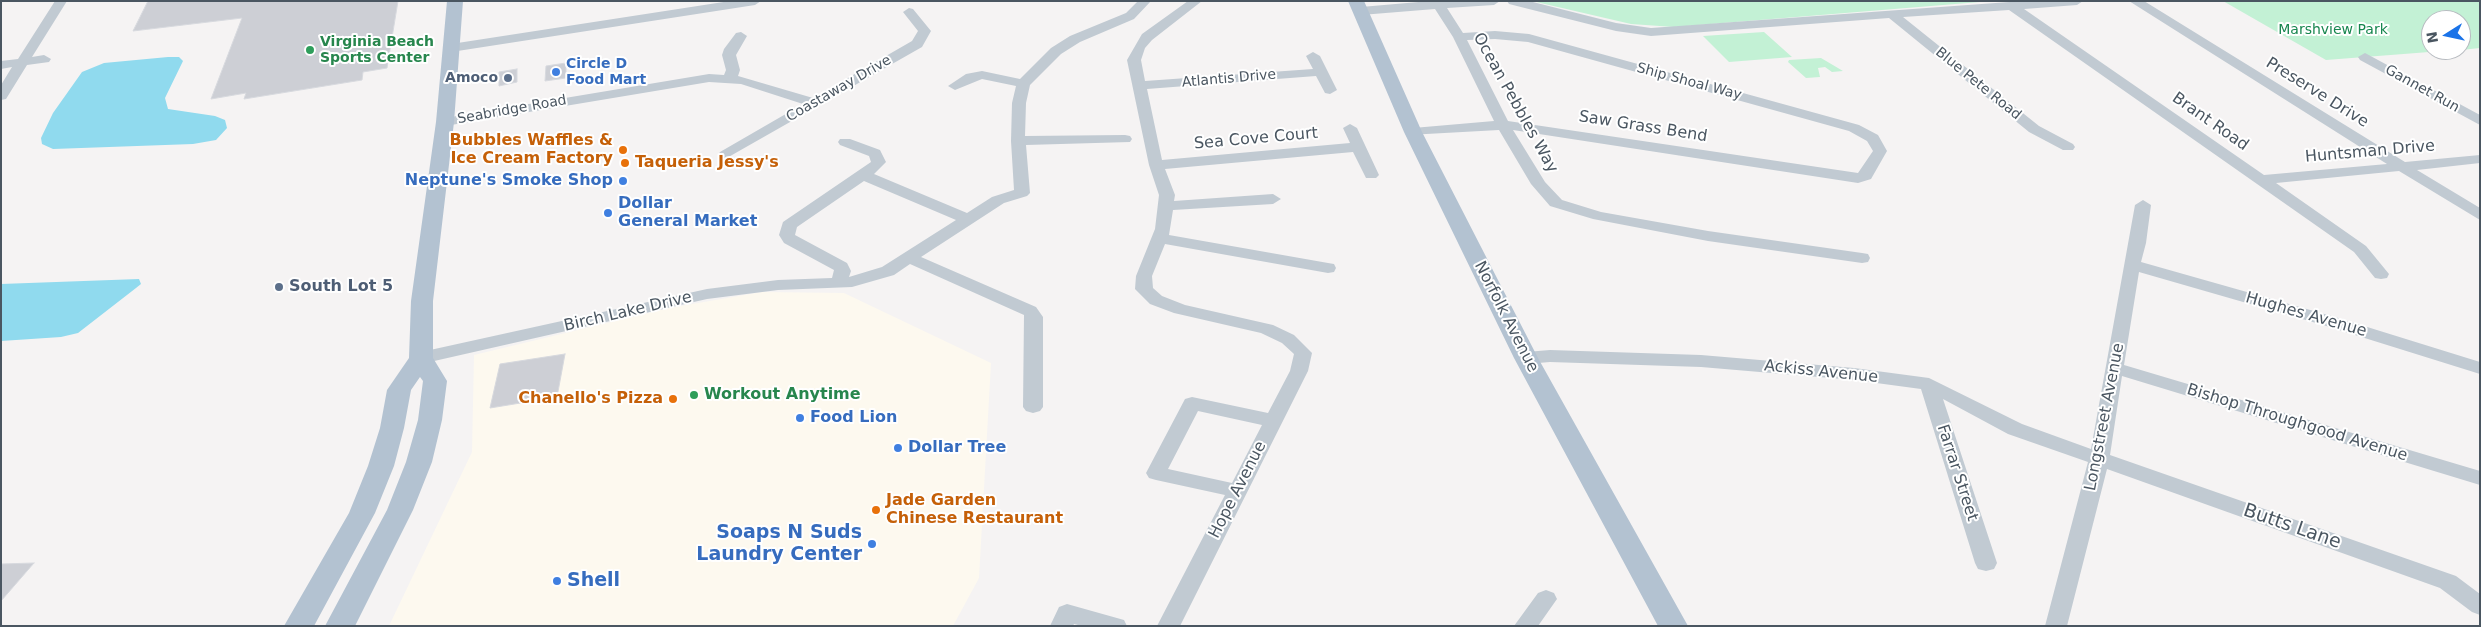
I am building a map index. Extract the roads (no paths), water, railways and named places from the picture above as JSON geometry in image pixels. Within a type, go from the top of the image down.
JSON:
[{"type":"main road","points":[[340,626],[400,510],[426,440],[435,381],[421,358],[422,301],[445,122],[455,1]]},
{"type":"main road","name":"Norfolk Avenue","points":[[1358,6],[1413,132],[1526,358],[1673,626]]},
{"type":"main road","points":[[299,626],[362,513],[381,466],[392,428],[399,390],[421,358]]},
{"type":"street","points":[[1,96],[61,1]]},
{"type":"street","points":[[451,48],[755,1]]},
{"type":"street","points":[[1125,139],[1018,141],[1019,103],[1024,84],[1056,51],[1075,39],[1130,16],[1144,1]]},
{"type":"street","points":[[1196,1],[1146,37],[1134,60],[1156,165],[1167,195],[1159,238],[1328,268]]},
{"type":"street","points":[[1358,6],[1494,1]]},
{"type":"street","points":[[1512,1],[1616,27],[1646,32],[2077,1]]},
{"type":"street","name":"Preserve Drive","points":[[2135,1],[2480,214]]},
{"type":"street","name":"Ocean Pebbles Way","points":[[1437,3],[1459,37],[1503,125],[1538,184],[1556,204],[1599,216],[1657,227],[1862,258]]},
{"type":"street","name":"Brant Road","points":[[2012,6],[2360,249],[2381,274]]},
{"type":"street","name":"Coastaway Drive","points":[[725,155],[921,40],[925,31],[909,12]]},
{"type":"street","name":"Blue Pete Road","points":[[1892,15],[2034,129],[2068,147]]},
{"type":"street","name":"Ship Shoal Way","points":[[1459,37],[1495,35],[1529,38],[1854,128],[1873,138],[1880,151],[1866,176]]},
{"type":"street","points":[[730,78],[732,70],[729,55],[731,49],[741,36]]},
{"type":"street","points":[[1313,56],[1330,90]]},
{"type":"street","name":"Gannet Run","points":[[2365,57],[2480,121]]},
{"type":"street","points":[[1,65],[44,59]]},
{"type":"street","name":"Atlantis Drive","points":[[1138,86],[1321,72]]},
{"type":"street","points":[[955,86],[971,77],[982,75],[1024,84]]},
{"type":"street","name":"Seabridge Road","points":[[445,122],[644,87],[710,78],[730,78],[814,103]]},
{"type":"street","name":"Saw Grass Bend","points":[[1413,132],[1503,125],[1566,133],[1847,178],[1866,176]]},
{"type":"street","points":[[1350,128],[1371,175]]},
{"type":"street","name":"Birch Lake Drive","points":[[421,358],[707,294],[778,285],[838,284],[869,278],[888,271],[998,200],[1022,193],[1018,141]]},
{"type":"street","points":[[838,284],[843,271],[841,266],[790,240],[787,235],[787,229],[798,218],[876,166],[879,157],[870,150],[845,142]]},
{"type":"street","name":"Sea Cove Court","points":[[1156,165],[1358,147]]},
{"type":"street","name":"Huntsman Drive","points":[[2263,180],[2480,159]]},
{"type":"street","points":[[862,175],[968,219]]},
{"type":"street","points":[[1166,206],[1273,199]]},
{"type":"street","name":"Longstreet Avenue","points":[[2056,626],[2099,459],[2143,206]]},
{"type":"street","name":"Hope Avenue","points":[[1159,238],[1144,276],[1144,289],[1156,300],[1180,309],[1267,329],[1288,339],[1303,353],[1299,371],[1168,626]]},
{"type":"street","points":[[909,258],[1030,311],[1034,317],[1033,407]]},
{"type":"street","name":"Hughes Avenue","points":[[2132,265],[2329,321],[2480,368]]},
{"type":"street","name":"Ackiss Avenue","points":[[1526,358],[1550,356],[1691,360],[1854,374],[1929,384],[2015,429],[2099,459]]},
{"type":"street","name":"Bishop Throughgood Avenue","points":[[2115,368],[2480,478]]},
{"type":"street","name":"Farrar Street","points":[[1929,384],[1986,563]]},
{"type":"street","points":[[1237,491],[1156,473],[1192,403],[1273,421]]},
{"type":"street","name":"Butts Lane","points":[[2099,459],[2448,582],[2480,606]]},
{"type":"street","points":[[1525,626],[1546,599]]},
{"type":"street","points":[[1061,626],[1067,613],[1116,626]]},
{"type":"water","points":[[179,57],[183,61],[165,98],[168,109],[215,116],[225,120],[227,128],[216,140],[193,144],[53,149],[42,144],[41,138],[53,113],[82,72],[104,63]]},
{"type":"water","points":[[139,279],[141,284],[78,333],[61,337],[1,341],[1,284]]},
{"type":"place","name":"Virginia Beach Sports Center","points":[[310,50]]},
{"type":"place","name":"Circle D Food Mart","points":[[556,72]]},
{"type":"place","name":"Amoco","points":[[508,78]]},
{"type":"place","name":"Bubbles Waffles & Ice Cream Factory","points":[[623,150]]},
{"type":"place","name":"Taqueria Jessy's","points":[[625,163]]},
{"type":"place","name":"Neptune's Smoke Shop","points":[[623,181]]},
{"type":"place","name":"Dollar General Market","points":[[608,213]]},
{"type":"place","name":"South Lot 5","points":[[279,287]]},
{"type":"place","name":"Workout Anytime","points":[[694,395]]},
{"type":"place","name":"Chanello's Pizza","points":[[673,399]]},
{"type":"place","name":"Food Lion","points":[[800,418]]},
{"type":"place","name":"Dollar Tree","points":[[898,448]]},
{"type":"place","name":"Jade Garden Chinese Restaurant","points":[[876,510]]},
{"type":"place","name":"Soaps N Suds Laundry Center","points":[[872,544]]},
{"type":"place","name":"Shell","points":[[557,581]]},
{"type":"park label","name":"Marshview Park","points":[[2333,30]]}]
